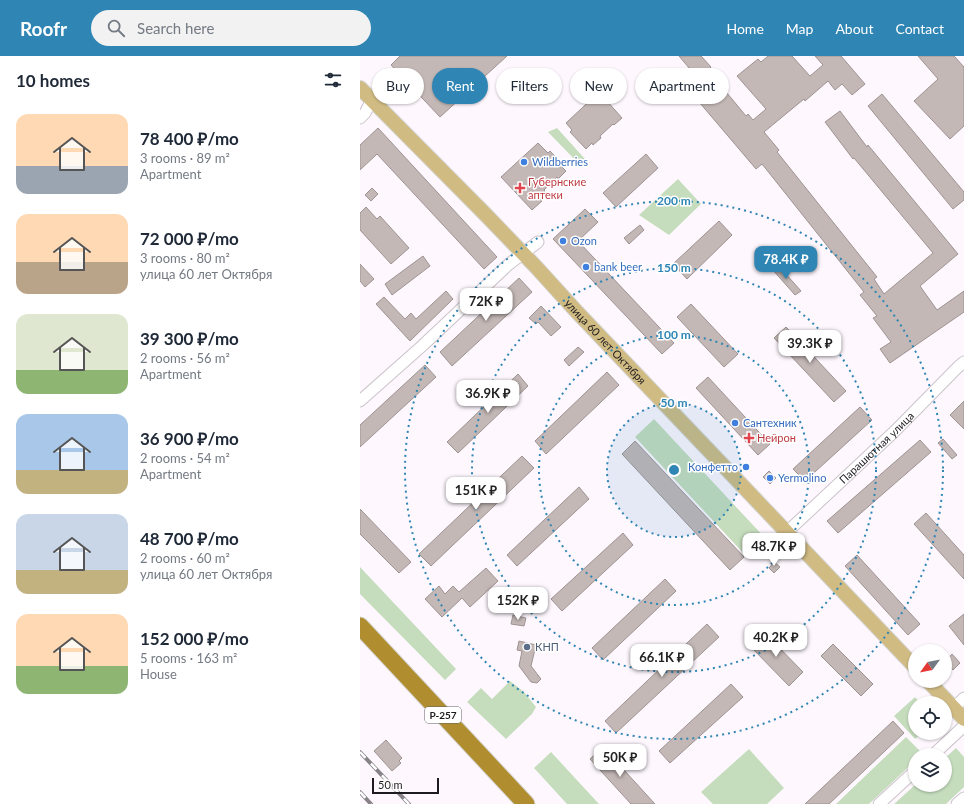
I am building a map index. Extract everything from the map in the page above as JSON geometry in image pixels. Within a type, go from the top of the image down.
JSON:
[{"type":"highway","name":"Р-257","points":[[360,626],[526,804]]},
{"type":"main road","name":"улица 60 лет Октября","points":[[360,88],[372,100]]},
{"type":"main road","name":"улица 60 лет Октября","points":[[376,104],[523,254],[908,660]]},
{"type":"main road","points":[[935,688],[964,719]]},
{"type":"street","points":[[360,118],[365,113],[372,100]]},
{"type":"street","points":[[360,401],[422,346],[509,264],[538,242]]},
{"type":"street","name":"Парашютная улица","points":[[787,532],[962,367]]},
{"type":"street","points":[[954,708],[964,698]]},
{"type":"street","points":[[940,748],[964,726]]},
{"type":"street","points":[[879,804],[908,777]]},
{"type":"street","points":[[957,804],[964,798]]},
{"type":"green space","points":[[557,128],[585,159],[579,164],[548,132]]},
{"type":"green space","points":[[678,179],[701,204],[669,235],[639,215]]},
{"type":"green space","points":[[654,419],[766,539],[747,557],[635,437]]},
{"type":"green space","points":[[360,567],[456,669],[445,680],[360,594]]},
{"type":"green space","points":[[510,681],[524,692],[536,707],[532,714],[506,739],[467,702],[481,688],[492,699]]},
{"type":"green space","points":[[908,703],[908,731],[894,716]]},
{"type":"green space","points":[[906,737],[917,748],[908,748],[908,768],[869,804],[836,804]]},
{"type":"green space","points":[[956,748],[964,757],[964,787],[946,804],[894,804],[908,791],[952,792],[952,752]]},
{"type":"green space","points":[[749,749],[784,788],[767,804],[713,804],[701,792]]},
{"type":"green space","points":[[551,752],[599,804],[567,804],[534,768]]},
{"type":"building","points":[[400,56],[507,56],[488,73],[488,68],[432,68],[432,104],[454,104],[440,117],[424,100],[424,68],[394,68],[391,65]]},
{"type":"building","points":[[679,56],[701,56],[711,67],[710,68],[689,68]]},
{"type":"building","points":[[768,56],[792,56],[810,76],[823,65],[815,56],[841,56],[865,84],[852,95],[842,84],[835,90],[828,81],[805,101],[804,99],[764,132],[779,150],[777,152],[877,277],[874,279],[884,294],[933,253],[854,158],[853,159],[825,122],[840,111],[867,147],[868,145],[958,254],[920,286],[937,310],[964,291],[964,312],[890,363],[880,349],[891,342],[873,318],[877,316],[860,295],[864,292],[762,164],[756,169],[701,104],[729,104],[729,95],[746,116],[748,114],[753,120],[766,109],[737,76],[758,59],[761,62]]},
{"type":"building","points":[[918,56],[954,56],[964,67],[964,126],[950,139],[914,101],[938,79]]},
{"type":"building","points":[[882,94],[964,192],[964,200],[953,209],[868,106]]},
{"type":"building","points":[[586,104],[610,104],[622,118],[600,136],[601,138],[593,145],[592,143],[586,149],[570,132],[572,130],[566,123]]},
{"type":"building","points":[[378,128],[497,257],[484,269],[377,154],[360,170],[360,145]]},
{"type":"building","points":[[538,143],[548,153],[550,151],[564,166],[562,167],[566,171],[558,179],[557,177],[544,190],[545,191],[539,197],[542,201],[532,210],[501,177]]},
{"type":"building","points":[[646,154],[658,168],[616,207],[603,193]]},
{"type":"building","points":[[372,188],[378,194],[371,201],[365,195]]},
{"type":"building","points":[[366,207],[377,219],[380,216],[409,248],[391,264],[360,230],[360,213]]},
{"type":"building","points":[[585,209],[598,222],[578,241],[674,343],[662,354],[553,239]]},
{"type":"building","points":[[719,221],[732,235],[687,279],[673,264]]},
{"type":"building","points":[[640,225],[644,230],[629,244],[624,238]]},
{"type":"building","points":[[423,256],[430,266],[392,295],[385,284]]},
{"type":"building","points":[[360,264],[374,279],[365,287],[360,281]]},
{"type":"building","points":[[777,264],[801,291],[795,295],[772,269]]},
{"type":"building","points":[[519,278],[532,292],[452,366],[440,352]]},
{"type":"building","points":[[446,291],[453,299],[410,341],[376,304],[384,297],[405,319],[411,313],[416,319]]},
{"type":"building","points":[[691,304],[738,354],[724,367],[677,317]]},
{"type":"building","points":[[541,306],[561,327],[551,336],[538,322],[536,324],[529,318]]},
{"type":"building","points":[[786,327],[846,391],[834,402],[774,338]]},
{"type":"building","points":[[578,347],[584,352],[569,366],[564,360]]},
{"type":"building","points":[[425,365],[436,377],[360,447],[360,425]]},
{"type":"building","points":[[607,372],[619,385],[546,454],[535,441]]},
{"type":"building","points":[[518,374],[528,386],[458,453],[447,442]]},
{"type":"building","points":[[708,377],[770,444],[758,455],[696,388]]},
{"type":"building","points":[[964,401],[964,429],[950,415]]},
{"type":"building","points":[[860,407],[872,420],[805,481],[793,469]]},
{"type":"building","points":[[943,439],[957,455],[952,459],[938,443]]},
{"type":"building","points":[[920,440],[931,452],[838,533],[827,521]]},
{"type":"building","points":[[635,441],[744,557],[730,570],[622,454]]},
{"type":"building","points":[[522,456],[534,468],[431,566],[419,554]]},
{"type":"building","points":[[769,471],[776,478],[770,484],[763,477]]},
{"type":"building","points":[[579,487],[589,499],[517,566],[507,555]]},
{"type":"building","points":[[360,509],[411,562],[399,573],[360,534]]},
{"type":"building","points":[[926,513],[964,555],[964,579],[914,524]]},
{"type":"building","points":[[623,533],[633,545],[562,611],[551,599]]},
{"type":"building","points":[[857,555],[920,624],[908,635],[845,566]]},
{"type":"building","points":[[774,562],[780,567],[774,573],[769,568]]},
{"type":"building","points":[[486,568],[498,581],[470,607],[462,598],[442,617],[425,599],[439,586],[445,594],[453,586],[459,592]]},
{"type":"building","points":[[665,579],[676,591],[603,660],[592,648]]},
{"type":"building","points":[[964,614],[964,645],[949,626]]},
{"type":"building","points":[[513,615],[526,618],[524,626],[511,624]]},
{"type":"building","points":[[707,624],[719,637],[616,733],[605,721]]},
{"type":"building","points":[[763,631],[803,672],[789,686],[749,645]]},
{"type":"building","points":[[519,641],[536,645],[531,666],[541,679],[537,683],[531,682],[519,666],[522,651],[517,650]]},
{"type":"building","points":[[833,644],[873,684],[861,696],[821,656]]},
{"type":"building","points":[[952,654],[960,663],[953,670],[952,669]]},
{"type":"building","points":[[731,684],[743,697],[670,763],[659,751]]},
{"type":"building","points":[[893,721],[904,733],[829,804],[805,804]]},
{"type":"building","points":[[386,740],[402,758],[399,761],[401,763],[392,771],[374,751]]},
{"type":"building","points":[[603,747],[655,804],[631,804],[590,759]]},
{"type":"railway","points":[[360,752],[409,804]]},
{"type":"railway","points":[[360,792],[371,804]]},
{"type":"place","name":"Wildberries","points":[[524,162]]},
{"type":"place","name":"Губернские аптеки","points":[[520,188]]},
{"type":"place","name":"Ozon","points":[[563,241]]},
{"type":"place","name":"bank beer","points":[[586,267]]},
{"type":"place","name":"Сантехник","points":[[735,423]]},
{"type":"place","name":"Нейрон","points":[[749,438]]},
{"type":"place","name":"Конфетто","points":[[746,467]]},
{"type":"place","name":"Yermolino","points":[[770,478]]},
{"type":"place","name":"КНП","points":[[527,647]]}]
